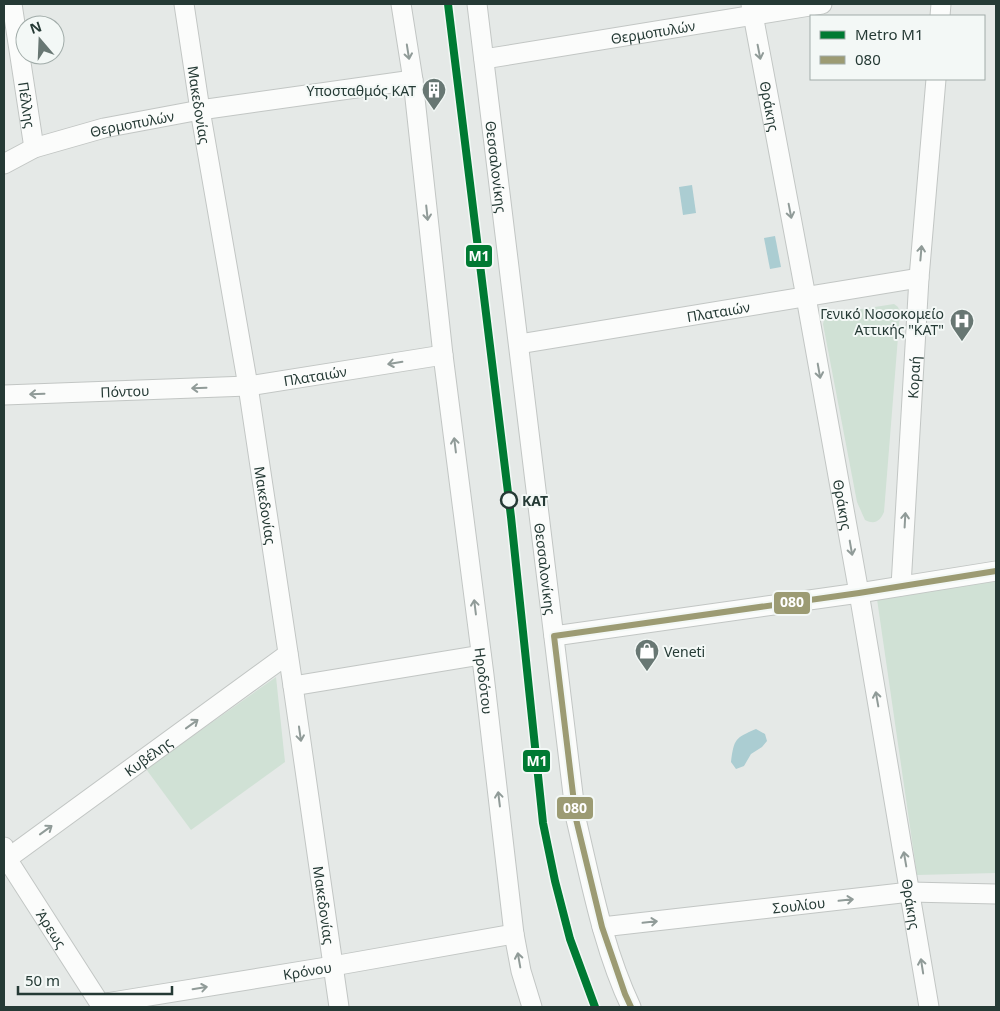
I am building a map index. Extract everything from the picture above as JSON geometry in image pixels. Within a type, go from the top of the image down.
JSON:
[{"type":"street","name":"Πέλλης","points":[[12,4],[34,148]]},
{"type":"street","name":"Μακεδονίας","points":[[184,4],[200,110],[248,386],[339,1007]]},
{"type":"street","points":[[401,4],[413,80],[443,355]]},
{"type":"street","name":"Θεσσαλονίκης","points":[[477,4],[576,819],[602,927],[631,1007]]},
{"type":"street","name":"Θερμοπυλών","points":[[484,58],[752,10],[822,4]]},
{"type":"street","name":"Θράκης","points":[[752,10],[859,593],[929,1007]]},
{"type":"street","name":"Θερμοπυλών","points":[[4,164],[34,148],[104,128],[200,110],[413,80]]},
{"type":"street","name":"Κοραή","points":[[901,586],[919,278],[936,80]]},
{"type":"street","name":"Πλαταιών","points":[[519,344],[919,278]]},
{"type":"street","name":"Πλαταιών","points":[[248,386],[443,355]]},
{"type":"street","name":"Ηροδότου","points":[[443,355],[514,934],[521,971],[532,1007]]},
{"type":"street","name":"Πόντου","points":[[4,396],[248,386]]},
{"type":"street","points":[[554,636],[859,593],[996,571]]},
{"type":"street","name":"Κυβέλης","points":[[5,856],[288,654]]},
{"type":"street","points":[[293,686],[481,655]]},
{"type":"street","name":"Άρεως","points":[[5,856],[101,1006]]},
{"type":"street","name":"Σουλίου","points":[[602,927],[910,892],[996,894]]},
{"type":"street","name":"Κρόνου","points":[[101,1006],[514,934]]},
{"type":"green space","points":[[894,304],[900,312],[884,512],[879,520],[872,522],[865,520],[857,502],[823,324],[827,317],[836,313]]},
{"type":"green space","points":[[996,581],[996,873],[917,875],[877,599]]},
{"type":"green space","points":[[276,677],[285,762],[191,830],[146,769]]},
{"type":"water","points":[[692,185],[696,213],[683,215],[679,187]]},
{"type":"water","points":[[775,236],[781,267],[770,269],[764,238]]},
{"type":"water","points":[[756,729],[765,734],[767,741],[762,747],[751,754],[744,766],[736,769],[731,762],[733,748],[737,740]]},
{"type":"metro line","name":"Μ1","points":[[448,4],[511,517],[543,823],[570,939],[595,1007]]},
{"type":"transit line","name":"080","points":[[631,1007],[602,927],[576,819],[554,636],[859,593],[996,571]]},
{"type":"place","name":"Υποσταθμός ΚΑΤ","points":[[434,111]]},
{"type":"place","name":"Γενικό Νοσοκομείο Αττικής \"ΚΑΤ\"","points":[[962,342]]},
{"type":"place","name":"KAT","points":[[509,500]]},
{"type":"place","name":"Veneti","points":[[647,672]]}]
